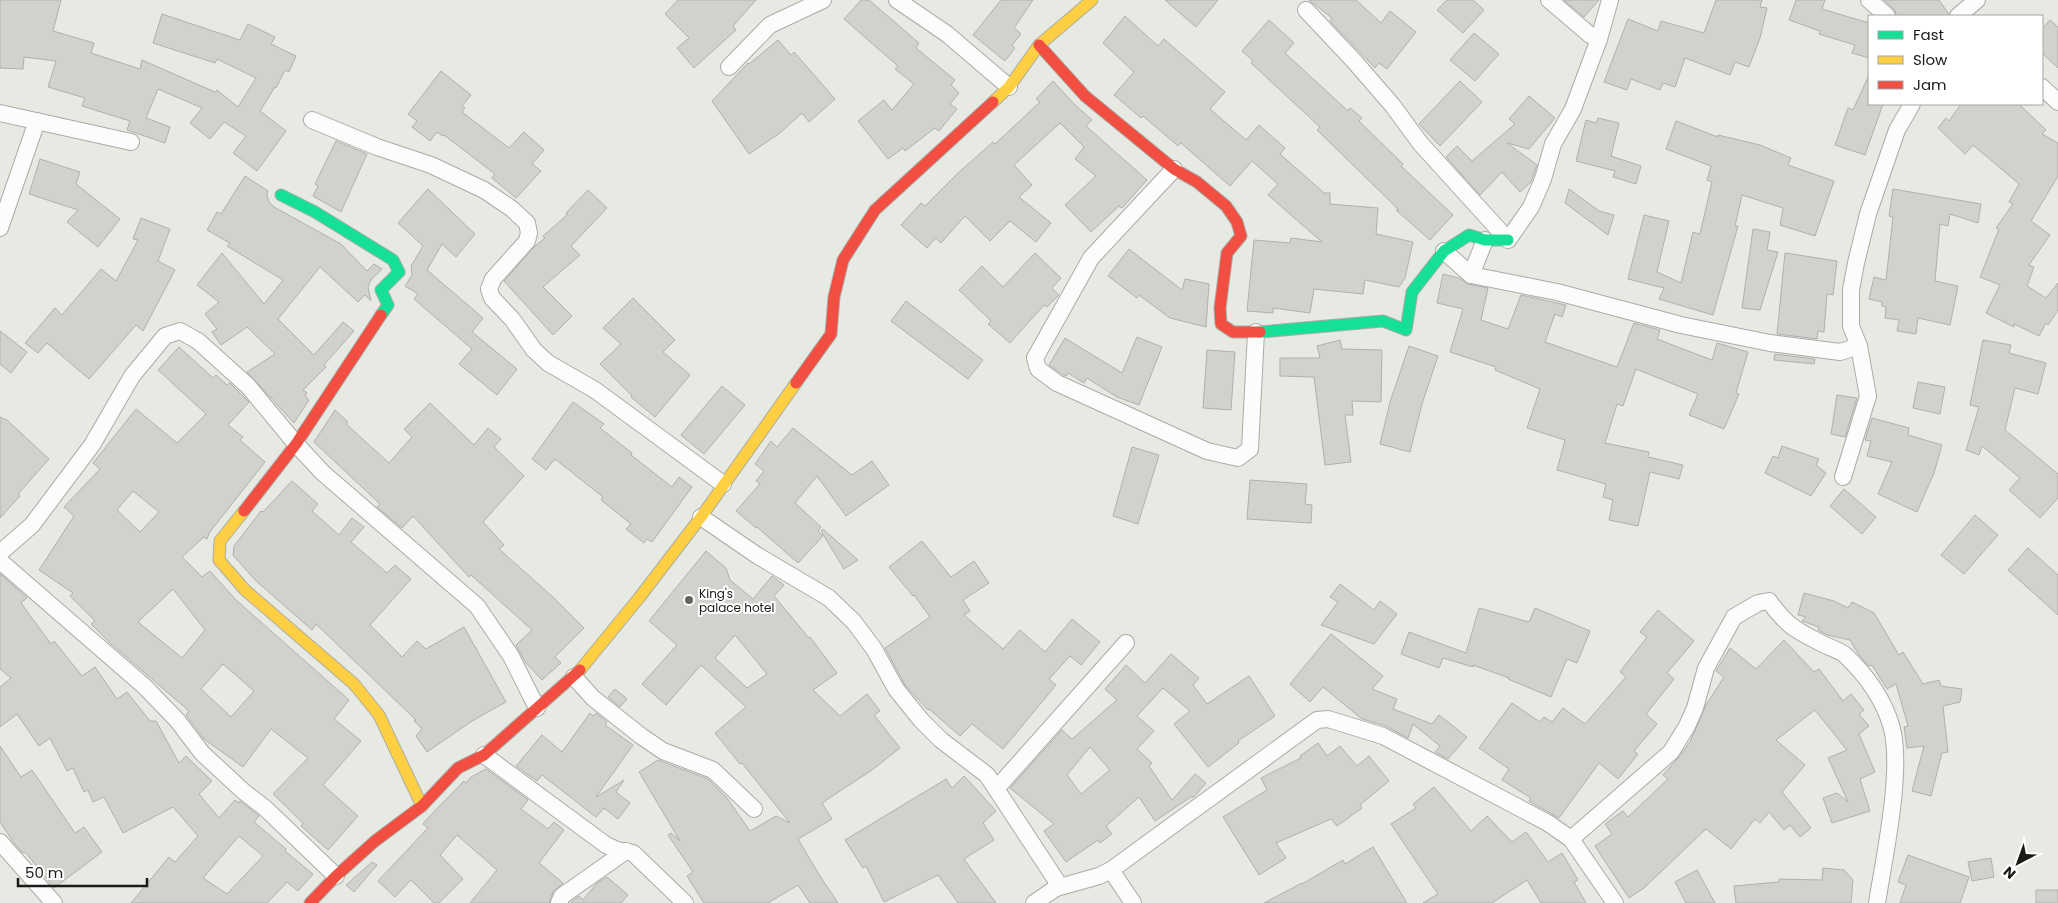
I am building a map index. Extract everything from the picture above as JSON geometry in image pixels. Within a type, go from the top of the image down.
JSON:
[{"type":"street","points":[[729,67],[770,25],[823,0]]},
{"type":"street","points":[[898,0],[947,34],[1009,87]]},
{"type":"street","points":[[310,903],[336,876],[375,842],[422,806],[458,768],[484,755],[574,677],[639,598],[701,517],[722,484],[831,334],[834,298],[843,260],[875,210],[1009,87],[1039,45],[1092,0]]},
{"type":"street","points":[[1549,0],[1598,39]]},
{"type":"street","points":[[1508,240],[1531,207],[1543,179],[1554,144],[1573,109],[1610,0]]},
{"type":"street","points":[[1869,0],[1886,15]]},
{"type":"street","points":[[1959,15],[1977,0]]},
{"type":"street","points":[[1306,10],[1360,68],[1393,106],[1420,143],[1508,240]]},
{"type":"street","points":[[1039,45],[1085,96],[1174,169],[1197,182],[1226,206],[1237,222],[1241,236],[1227,253],[1220,308],[1221,324],[1233,332],[1256,332],[1382,320],[1406,330],[1412,292],[1444,251],[1469,235],[1485,240],[1508,240]]},
{"type":"street","points":[[2043,88],[2058,102]]},
{"type":"street","points":[[1843,477],[1868,396],[1858,346],[1851,326],[1851,290],[1868,214],[1897,130],[1911,105]]},
{"type":"street","points":[[0,113],[131,142]]},
{"type":"street","points":[[312,120],[377,147],[430,165],[484,190],[512,208],[527,223],[529,234],[527,241],[493,279],[489,289],[492,298],[512,319],[534,350],[548,363],[595,390],[722,484]]},
{"type":"street","points":[[0,228],[37,121]]},
{"type":"street","points":[[1174,169],[1091,258],[1035,358],[1038,369],[1057,383],[1206,451],[1238,458],[1250,449],[1256,332]]},
{"type":"street","points":[[281,195],[315,212],[372,246],[393,260],[399,272],[381,290],[388,305],[296,444],[220,541],[219,560],[245,590],[354,684],[379,715],[422,806]]},
{"type":"street","points":[[1471,275],[1485,240]]},
{"type":"street","points":[[1444,251],[1471,275],[1557,292],[1681,325],[1770,343],[1840,352],[1858,346]]},
{"type":"street","points":[[0,553],[32,525],[92,446],[132,376],[165,336],[180,331],[198,341],[248,386],[296,444],[323,473],[477,606],[512,656],[537,708]]},
{"type":"street","points":[[701,517],[758,556],[829,598],[854,622],[869,642],[896,689],[920,720],[941,740],[987,775],[1056,880],[1056,888]]},
{"type":"street","points":[[0,561],[144,686],[176,720],[202,753],[243,791],[265,808],[336,876]]},
{"type":"street","points":[[1571,839],[1671,752],[1687,726],[1695,708],[1706,668],[1734,617],[1758,603],[1769,601],[1780,617],[1794,630],[1844,654],[1880,699],[1891,726],[1894,744],[1895,776],[1877,903]]},
{"type":"street","points":[[996,789],[1126,644]]},
{"type":"street","points":[[574,677],[593,698],[641,736],[663,751],[713,770],[754,809]]},
{"type":"street","points":[[1034,903],[1056,888],[1099,876],[1111,870],[1317,720],[1328,719],[1383,736],[1548,823],[1571,839],[1615,903]]},
{"type":"street","points":[[484,755],[606,845],[617,850],[634,853],[685,903]]},
{"type":"street","points":[[0,842],[54,903]]},
{"type":"street","points":[[559,903],[562,896],[626,851]]},
{"type":"street","points":[[1111,870],[1133,903]]},
{"type":"building","points":[[0,0],[61,0],[53,31],[94,43],[91,53],[140,69],[142,60],[215,92],[217,90],[238,107],[256,78],[217,59],[215,63],[153,43],[162,14],[240,40],[248,24],[275,37],[271,44],[296,56],[289,72],[285,70],[276,88],[260,111],[286,131],[257,171],[233,153],[246,136],[224,122],[210,139],[190,123],[202,108],[158,89],[146,118],[170,127],[165,143],[127,130],[130,121],[82,106],[85,98],[48,87],[56,61],[24,57],[23,69],[0,68]]},
{"type":"building","points":[[678,0],[756,0],[733,26],[736,30],[694,68],[677,48],[689,38],[665,14]]},
{"type":"building","points":[[861,0],[869,0],[919,43],[916,48],[955,80],[951,85],[959,93],[950,104],[957,109],[939,131],[935,128],[905,151],[903,148],[888,159],[858,121],[884,100],[892,110],[914,84],[895,69],[898,66],[844,19]]},
{"type":"building","points":[[1001,0],[1033,0],[1014,28],[1021,34],[1012,45],[1015,48],[1005,61],[973,35]]},
{"type":"building","points":[[1165,0],[1218,0],[1196,27]]},
{"type":"building","points":[[1309,0],[1356,0],[1381,23],[1390,11],[1416,32],[1387,69],[1379,63],[1375,68],[1330,21],[1332,18]]},
{"type":"building","points":[[1447,0],[1473,0],[1484,10],[1463,33],[1437,10]]},
{"type":"building","points":[[1564,0],[1599,0],[1584,17]]},
{"type":"building","points":[[1716,0],[1762,0],[1760,7],[1767,8],[1760,38],[1749,67],[1735,62],[1730,75],[1685,58],[1675,87],[1663,83],[1660,90],[1631,79],[1627,90],[1604,82],[1628,19],[1658,31],[1661,21],[1704,33]]},
{"type":"building","points":[[1796,0],[1825,0],[1822,9],[1868,23],[1868,58],[1852,53],[1855,45],[1819,34],[1820,31],[1789,20]]},
{"type":"building","points":[[1884,0],[1939,0],[1948,15],[1897,15],[1894,9]]},
{"type":"building","points":[[1125,16],[1158,46],[1164,39],[1225,92],[1210,109],[1246,140],[1259,125],[1285,148],[1280,154],[1324,193],[1330,193],[1330,204],[1378,208],[1376,234],[1413,242],[1405,278],[1399,287],[1365,280],[1363,294],[1314,289],[1310,313],[1273,308],[1273,313],[1247,311],[1254,240],[1290,243],[1291,238],[1322,242],[1268,195],[1278,184],[1252,161],[1230,186],[1181,143],[1178,146],[1143,116],[1141,118],[1114,95],[1134,72],[1103,43]]},
{"type":"building","points":[[1269,20],[1294,43],[1285,53],[1348,111],[1350,108],[1362,118],[1359,121],[1403,164],[1401,166],[1453,215],[1430,240],[1396,210],[1399,210],[1317,130],[1320,127],[1251,63],[1253,61],[1242,51]]},
{"type":"building","points":[[2050,20],[2058,27],[2058,68],[2043,54],[2043,28]]},
{"type":"building","points":[[1474,33],[1499,54],[1475,81],[1450,60]]},
{"type":"building","points":[[778,40],[791,55],[794,52],[835,99],[809,122],[802,113],[780,133],[749,154],[712,101],[748,63]]},
{"type":"building","points":[[441,71],[471,95],[462,106],[465,108],[462,112],[509,148],[524,132],[544,150],[532,164],[541,171],[516,198],[492,178],[495,174],[444,135],[437,132],[430,141],[412,127],[417,121],[408,114]]},
{"type":"building","points":[[1868,77],[1868,105],[1883,105],[1865,155],[1835,145],[1848,108],[1853,110]]},
{"type":"building","points":[[1053,81],[1092,120],[1086,126],[1147,180],[1122,208],[1119,206],[1091,232],[1065,205],[1096,176],[1075,159],[1084,147],[1060,123],[1014,165],[1032,185],[1019,197],[1051,223],[1036,242],[1010,221],[990,241],[965,216],[941,243],[936,238],[927,248],[901,225],[921,203],[925,206],[958,173],[993,142],[995,144],[1040,102],[1036,99]]},
{"type":"building","points":[[1460,81],[1482,102],[1440,146],[1419,124]]},
{"type":"building","points":[[1529,96],[1555,118],[1529,149],[1507,143],[1537,165],[1531,182],[1520,192],[1502,172],[1480,195],[1446,157],[1457,146],[1472,161],[1515,124],[1509,119]]},
{"type":"building","points":[[1960,105],[2020,105],[2046,130],[2042,134],[2058,143],[2058,176],[2031,221],[2050,235],[2029,265],[2034,267],[2027,286],[2046,298],[2058,283],[2058,310],[2048,325],[2046,323],[2039,336],[2014,324],[2014,327],[1986,313],[2000,285],[1980,277],[1999,229],[1996,228],[2013,204],[2009,202],[2019,184],[1973,145],[1965,154],[1938,128],[1946,118],[1949,121]]},
{"type":"building","points":[[1598,118],[1619,123],[1611,156],[1641,166],[1636,184],[1613,177],[1615,171],[1576,161],[1586,120],[1596,123]]},
{"type":"building","points":[[1676,121],[1718,137],[1718,135],[1760,145],[1791,158],[1788,165],[1834,181],[1815,236],[1780,225],[1783,208],[1742,195],[1735,226],[1738,226],[1713,315],[1659,299],[1664,288],[1628,279],[1644,215],[1669,221],[1657,272],[1681,283],[1693,232],[1700,234],[1712,182],[1707,180],[1711,166],[1666,149]]},
{"type":"building","points":[[336,141],[367,154],[341,212],[313,196],[318,186],[315,184]]},
{"type":"building","points":[[40,159],[80,172],[76,184],[120,219],[98,247],[67,222],[78,210],[29,194]]},
{"type":"building","points":[[245,176],[268,191],[269,202],[274,207],[341,244],[367,271],[374,264],[382,269],[371,280],[368,287],[371,301],[365,295],[358,302],[320,267],[278,319],[314,355],[343,322],[354,331],[324,365],[326,367],[303,390],[307,393],[305,396],[309,400],[294,423],[247,372],[275,354],[247,327],[221,345],[212,332],[217,329],[205,314],[219,302],[197,285],[222,253],[264,304],[283,280],[227,246],[230,243],[207,230],[217,212],[221,214]]},
{"type":"building","points":[[428,189],[475,234],[456,257],[442,244],[427,270],[483,318],[472,332],[517,369],[497,395],[459,364],[472,349],[414,299],[418,294],[405,286],[412,275],[411,266],[423,246],[398,223]]},
{"type":"building","points":[[1569,189],[1599,211],[1614,215],[1608,235],[1565,203]]},
{"type":"building","points":[[1893,189],[1981,204],[1978,223],[1950,214],[1948,226],[1940,224],[1935,281],[1958,286],[1950,325],[1918,318],[1916,334],[1897,331],[1899,320],[1885,318],[1886,307],[1882,306],[1882,302],[1869,299],[1874,277],[1886,280],[1893,217],[1889,216]]},
{"type":"building","points":[[588,190],[607,208],[571,246],[580,255],[543,287],[572,316],[553,335],[504,281],[535,246],[545,238],[543,236],[568,214],[566,213]]},
{"type":"building","points":[[141,218],[170,229],[158,261],[175,270],[143,331],[136,325],[89,379],[47,343],[38,353],[25,343],[55,308],[62,315],[101,269],[116,281],[138,240],[133,239]]},
{"type":"building","points":[[1753,229],[1770,232],[1767,250],[1778,252],[1760,310],[1742,308]]},
{"type":"building","points":[[1129,249],[1182,290],[1185,279],[1209,284],[1206,327],[1170,318],[1139,295],[1137,298],[1108,276]]},
{"type":"building","points":[[1035,253],[1061,278],[1052,288],[1059,295],[1047,307],[1044,305],[1010,343],[988,324],[991,321],[959,290],[982,266],[1003,287]]},
{"type":"building","points":[[1785,253],[1837,261],[1833,295],[1827,294],[1824,332],[1818,331],[1817,339],[1777,334]]},
{"type":"building","points":[[1443,274],[1459,278],[1468,284],[1488,288],[1481,320],[1508,329],[1521,295],[1566,305],[1562,317],[1555,314],[1545,342],[1617,367],[1634,323],[1660,330],[1657,339],[1712,360],[1717,343],[1748,352],[1736,393],[1739,394],[1724,429],[1689,415],[1698,394],[1636,369],[1623,406],[1617,404],[1605,443],[1649,452],[1648,457],[1683,465],[1679,479],[1650,472],[1638,526],[1609,520],[1613,500],[1603,497],[1606,484],[1557,470],[1565,440],[1527,428],[1540,389],[1495,370],[1496,367],[1450,352],[1463,309],[1437,303]]},
{"type":"building","points":[[633,298],[675,340],[663,352],[690,375],[655,417],[631,397],[600,364],[621,344],[603,328]]},
{"type":"building","points":[[906,301],[983,360],[968,379],[891,321]]},
{"type":"building","points":[[0,331],[27,352],[11,373],[0,364]]},
{"type":"building","points":[[1137,337],[1162,347],[1139,405],[1117,397],[1087,378],[1084,383],[1068,373],[1066,376],[1062,374],[1049,365],[1065,338],[1122,373]]},
{"type":"building","points":[[1340,340],[1342,349],[1382,350],[1381,402],[1352,401],[1353,415],[1345,415],[1351,462],[1325,465],[1314,377],[1280,376],[1280,358],[1320,358],[1317,346]]},
{"type":"building","points":[[1983,340],[2011,345],[2009,353],[2046,363],[2038,394],[2015,388],[2005,430],[2058,474],[2058,498],[2040,518],[2009,490],[2020,478],[1982,446],[1979,455],[1966,450],[1979,407],[1970,405]]},
{"type":"building","points":[[1409,346],[1438,356],[1422,404],[1410,452],[1380,444],[1390,402]]},
{"type":"building","points":[[179,347],[213,378],[216,375],[227,385],[230,383],[249,402],[228,425],[243,437],[240,440],[265,462],[209,533],[207,539],[204,537],[182,557],[202,577],[210,571],[236,600],[349,700],[334,719],[361,741],[323,785],[358,816],[328,850],[301,826],[303,823],[273,794],[308,758],[271,729],[243,767],[204,739],[186,715],[189,711],[110,643],[91,624],[95,621],[70,596],[73,593],[39,570],[74,516],[64,507],[100,469],[93,463],[136,409],[177,443],[206,414],[158,370]],"holes":[[[133,491],[159,512],[140,532],[117,510]],[[173,589],[205,630],[182,658],[138,622]],[[223,664],[254,691],[231,717],[201,689]]]},
{"type":"building","points":[[1207,350],[1235,352],[1231,410],[1203,408]]},
{"type":"building","points":[[1775,354],[1815,359],[1814,364],[1774,360]]},
{"type":"building","points":[[1918,382],[1945,387],[1940,414],[1913,408]]},
{"type":"building","points":[[722,386],[745,405],[704,454],[681,435]]},
{"type":"building","points":[[1837,395],[1857,398],[1845,437],[1831,434]]},
{"type":"building","points":[[573,402],[604,424],[600,428],[672,487],[679,477],[692,487],[652,542],[647,539],[644,543],[626,529],[631,524],[601,500],[603,497],[555,459],[546,470],[532,459]]},
{"type":"building","points":[[430,403],[474,445],[488,428],[501,439],[494,447],[524,476],[483,522],[504,545],[499,549],[554,598],[584,628],[555,657],[561,663],[542,680],[526,663],[516,645],[532,630],[471,575],[469,577],[413,516],[402,528],[377,507],[380,504],[314,442],[335,410],[348,422],[346,424],[389,463],[412,437],[404,429]]},
{"type":"building","points":[[0,417],[7,420],[49,459],[0,518]]},
{"type":"building","points":[[1872,418],[1909,428],[1908,435],[1942,445],[1934,473],[1917,512],[1878,494],[1892,462],[1867,456],[1871,441],[1865,440]]},
{"type":"building","points":[[793,428],[852,475],[872,461],[889,485],[846,516],[817,476],[795,503],[821,527],[818,531],[823,536],[798,563],[736,511],[760,484],[756,481],[764,471],[755,464],[771,441],[777,447]]},
{"type":"building","points":[[1782,446],[1819,459],[1816,465],[1826,473],[1811,496],[1765,473],[1773,456],[1778,458]]},
{"type":"building","points":[[1132,447],[1159,455],[1138,524],[1113,516]]},
{"type":"building","points":[[1250,480],[1307,484],[1305,504],[1312,505],[1311,523],[1247,519]]},
{"type":"building","points":[[292,481],[318,504],[312,511],[339,535],[352,518],[364,527],[351,542],[387,573],[395,565],[411,579],[370,625],[402,657],[417,641],[426,649],[464,627],[506,702],[472,721],[427,752],[416,736],[422,729],[414,721],[416,720],[316,624],[312,630],[255,580],[233,555],[234,546],[261,511],[263,512]]},
{"type":"building","points":[[1844,489],[1876,517],[1862,534],[1830,506]]},
{"type":"building","points":[[1975,515],[1998,535],[1964,574],[1941,555]]},
{"type":"building","points":[[823,529],[858,560],[844,569],[821,531]]},
{"type":"building","points":[[922,541],[951,577],[974,561],[989,583],[963,600],[970,611],[964,615],[1003,649],[1020,630],[1045,652],[1072,619],[1100,642],[1081,665],[1070,656],[1049,679],[1056,685],[1003,749],[972,724],[960,736],[928,710],[905,685],[885,648],[930,617],[914,595],[889,567]]},
{"type":"building","points":[[2028,548],[2058,575],[2058,615],[2008,570]]},
{"type":"building","points":[[706,551],[726,568],[730,580],[753,599],[772,576],[784,585],[774,596],[810,637],[837,673],[813,690],[840,716],[867,694],[880,711],[874,715],[900,748],[872,770],[822,803],[832,819],[798,839],[838,903],[810,903],[798,885],[768,903],[704,903],[687,876],[693,872],[668,835],[671,833],[680,841],[639,772],[658,760],[708,779],[727,798],[750,831],[776,816],[790,823],[742,763],[740,764],[715,733],[746,707],[701,665],[666,705],[642,684],[677,645],[649,621]],"holes":[[[735,635],[767,674],[747,688],[715,658]]]},
{"type":"building","points":[[0,574],[27,598],[21,603],[51,644],[54,641],[82,676],[95,667],[117,699],[127,692],[150,721],[156,721],[179,763],[186,756],[212,781],[199,794],[219,818],[235,800],[239,803],[240,801],[259,816],[254,822],[313,874],[298,891],[287,882],[267,903],[131,903],[169,857],[175,862],[198,836],[173,807],[123,833],[104,797],[93,802],[88,790],[84,792],[73,768],[67,771],[50,738],[39,746],[17,714],[0,727],[0,687],[11,678],[0,669]],"holes":[[[239,836],[263,856],[227,894],[203,878]]]},
{"type":"building","points":[[1340,584],[1374,610],[1380,601],[1397,614],[1374,644],[1321,625],[1338,602],[1330,597]]},
{"type":"building","points":[[1804,593],[1834,601],[1848,608],[1852,602],[1874,613],[1899,655],[1903,652],[1923,684],[1939,680],[1941,686],[1962,689],[1960,702],[1943,706],[1948,752],[1942,753],[1931,796],[1912,791],[1924,746],[1907,748],[1904,727],[1908,726],[1896,684],[1887,689],[1872,665],[1869,666],[1859,655],[1850,640],[1827,635],[1818,630],[1819,627],[1802,621],[1806,617],[1798,615]]},
{"type":"building","points":[[1479,608],[1529,622],[1535,608],[1590,631],[1577,663],[1567,659],[1551,697],[1509,678],[1473,665],[1473,667],[1443,658],[1439,668],[1401,654],[1409,632],[1466,653]]},
{"type":"building","points":[[1658,610],[1694,641],[1667,673],[1674,679],[1646,714],[1657,724],[1634,751],[1638,754],[1618,779],[1599,763],[1559,818],[1529,801],[1531,798],[1502,780],[1509,769],[1479,748],[1512,703],[1540,722],[1544,717],[1552,722],[1563,708],[1585,724],[1626,677],[1620,672],[1647,637],[1640,632]]},
{"type":"building","points":[[1331,634],[1383,676],[1372,689],[1397,699],[1393,709],[1432,724],[1439,715],[1467,737],[1448,759],[1435,752],[1440,746],[1413,724],[1408,738],[1386,726],[1362,719],[1323,687],[1310,702],[1290,684]]},
{"type":"building","points":[[1784,640],[1814,672],[1819,669],[1843,701],[1851,694],[1864,710],[1859,714],[1869,726],[1859,734],[1875,772],[1860,779],[1870,811],[1832,823],[1823,798],[1837,793],[1848,802],[1828,758],[1847,750],[1815,710],[1776,740],[1805,765],[1782,792],[1811,828],[1800,837],[1790,825],[1784,830],[1769,812],[1760,823],[1755,819],[1731,849],[1706,829],[1644,888],[1629,898],[1595,846],[1612,834],[1605,824],[1623,811],[1628,817],[1668,779],[1663,775],[1690,742],[1706,705],[1724,677],[1716,671],[1730,648],[1756,669]]},
{"type":"building","points":[[1171,654],[1199,678],[1193,685],[1207,704],[1249,676],[1275,716],[1238,741],[1239,743],[1208,767],[1174,724],[1190,711],[1163,688],[1137,716],[1154,731],[1137,749],[1152,763],[1149,766],[1172,800],[1195,774],[1206,783],[1194,797],[1191,797],[1155,821],[1139,797],[1106,826],[1112,834],[1100,843],[1098,840],[1066,862],[1044,831],[1054,824],[1010,788],[1062,730],[1072,739],[1117,700],[1105,689],[1126,665],[1145,683]],"holes":[[[1090,747],[1110,770],[1081,794],[1067,775]]]},
{"type":"building","points":[[615,689],[627,699],[620,707],[608,697]]},
{"type":"building","points":[[590,713],[593,716],[596,713],[607,722],[605,725],[633,745],[596,797],[624,780],[616,792],[630,803],[618,819],[604,808],[596,817],[542,775],[537,781],[516,766],[542,735],[562,752]]},
{"type":"building","points":[[1318,743],[1327,756],[1340,746],[1357,766],[1369,756],[1389,781],[1360,805],[1362,808],[1337,826],[1331,819],[1276,843],[1286,858],[1259,875],[1223,817],[1267,790],[1261,778],[1301,758],[1300,756]]},
{"type":"building","points":[[0,746],[21,777],[32,770],[75,833],[84,827],[102,852],[54,888],[25,852],[23,853],[14,843],[0,822]]},
{"type":"building","points":[[486,769],[528,800],[521,809],[548,829],[554,822],[564,830],[539,863],[563,883],[553,892],[549,903],[470,903],[497,870],[457,835],[440,855],[463,879],[439,903],[434,903],[411,880],[395,897],[378,881],[428,828],[423,824],[426,820],[464,781],[466,783],[471,777]]},
{"type":"building","points":[[964,776],[996,811],[983,823],[994,840],[964,859],[996,903],[958,903],[938,875],[884,902],[866,866],[863,868],[845,840],[946,779],[952,788]]},
{"type":"building","points":[[1434,787],[1471,831],[1487,816],[1512,842],[1526,832],[1548,862],[1562,853],[1578,880],[1574,882],[1586,903],[1541,903],[1527,880],[1492,903],[1423,903],[1438,894],[1391,824],[1416,808],[1413,804]]},
{"type":"building","points":[[1373,847],[1407,903],[1264,903],[1343,860],[1345,864]]},
{"type":"building","points":[[1908,855],[1969,877],[1960,903],[1900,903],[1906,885],[1898,882]]},
{"type":"building","points":[[1991,858],[1994,877],[1972,881],[1968,862]]},
{"type":"building","points":[[372,862],[377,865],[354,892],[346,885]]},
{"type":"building","points":[[1823,868],[1844,870],[1853,880],[1851,903],[1736,903],[1734,886],[1779,882],[1779,879],[1822,880]]},
{"type":"building","points":[[1697,870],[1715,903],[1686,903],[1675,882]]},
{"type":"building","points":[[607,877],[628,895],[621,903],[570,903],[579,896],[583,900],[597,883]]},
{"type":"building","points":[[2036,890],[2058,890],[2058,903],[2036,903]]},
{"type":"traffic: fast","points":[[281,195],[315,212],[393,260],[399,272],[381,290],[388,305],[381,315]]},
{"type":"traffic: fast","points":[[1260,332],[1383,321],[1406,330],[1412,292],[1444,251],[1469,235],[1485,240],[1508,240]]},
{"type":"traffic: slow","points":[[993,102],[1009,87],[1039,45],[1092,0]]},
{"type":"traffic: slow","points":[[580,670],[639,598],[701,517],[796,383]]},
{"type":"traffic: slow","points":[[244,511],[220,541],[219,560],[245,590],[354,684],[379,715],[422,806]]},
{"type":"traffic: jam","points":[[1039,45],[1085,96],[1174,169],[1197,182],[1226,206],[1237,222],[1241,236],[1227,253],[1220,308],[1221,324],[1233,332],[1260,332]]},
{"type":"traffic: jam","points":[[796,383],[831,334],[834,297],[843,260],[875,210],[993,102]]},
{"type":"traffic: jam","points":[[244,511],[296,444],[381,315]]},
{"type":"traffic: jam","points":[[310,903],[336,876],[375,841],[422,806],[458,768],[484,755],[580,670]]},
{"type":"place","name":"King's palace hotel","points":[[689,600]]}]
